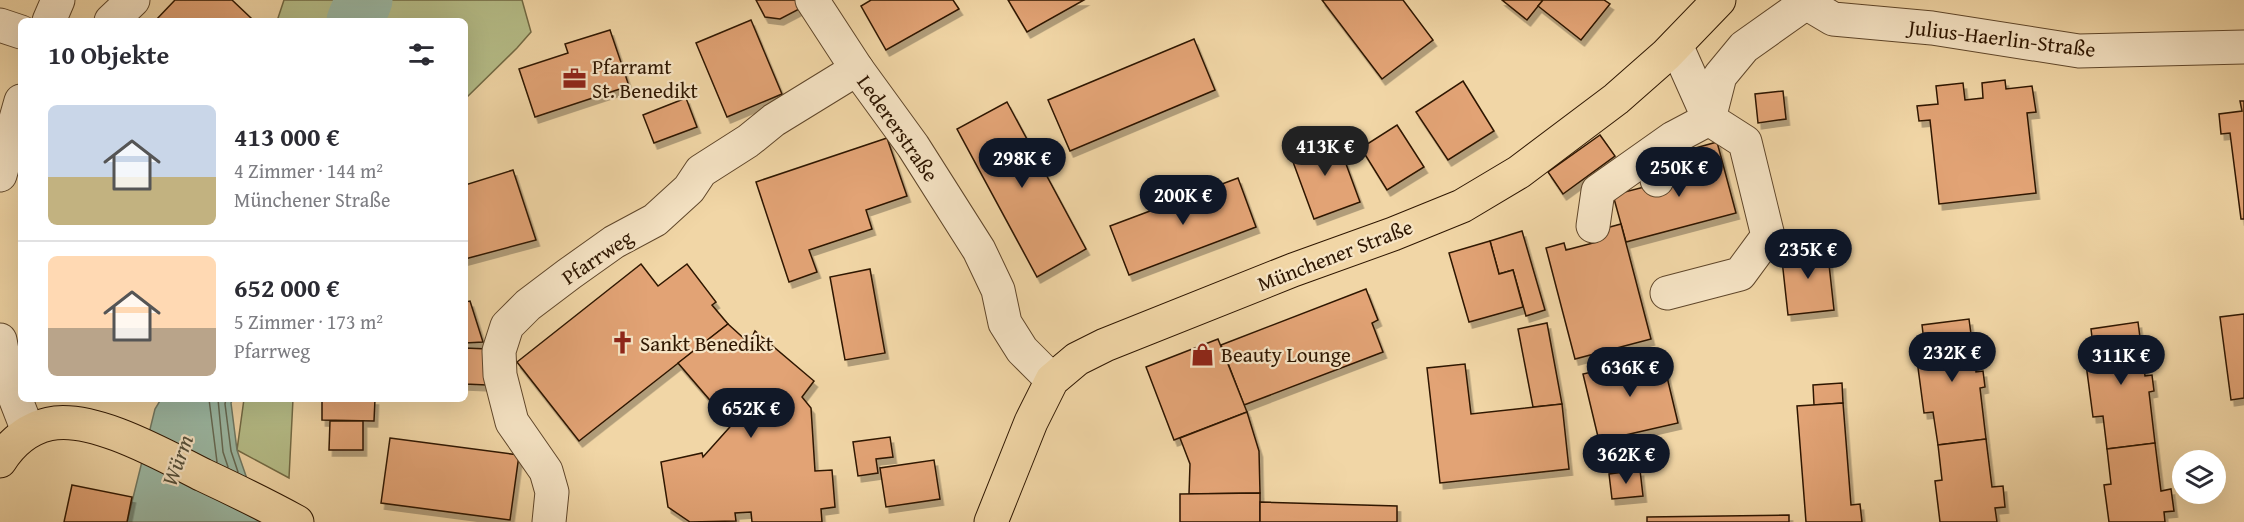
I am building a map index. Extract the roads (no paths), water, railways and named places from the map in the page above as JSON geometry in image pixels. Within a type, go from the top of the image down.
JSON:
[{"type":"main road","name":"Münchener Straße","points":[[991,522],[1031,422],[1052,380],[1077,359],[1105,345],[1293,270],[1462,206],[1519,172],[1616,99],[1676,45],[1719,0]]},
{"type":"main road","points":[[0,461],[8,448],[27,431],[51,423],[82,424],[133,440],[286,516]]},
{"type":"street","points":[[50,18],[58,0]]},
{"type":"street","points":[[114,18],[133,0]]},
{"type":"street","name":"Ledererstraße","points":[[812,0],[857,69],[913,146],[979,250],[998,290],[1005,323],[1023,350],[1052,380]]},
{"type":"street","points":[[1593,226],[1598,192],[1677,136],[1709,119],[1720,76],[1744,47],[1803,2]]},
{"type":"street","name":"Julius-Haerlin-Straße","points":[[1803,2],[1833,19],[1932,28],[2079,51],[2244,47]]},
{"type":"street","points":[[0,26],[18,31]]},
{"type":"street","points":[[1667,293],[1740,274],[1768,236],[1745,142],[1709,119],[1676,45]]},
{"type":"street","name":"Pfarrweg","points":[[549,522],[552,492],[546,471],[512,422],[500,375],[499,351],[507,326],[528,305],[614,242],[655,220],[689,189],[701,171],[748,141],[774,120],[857,69]]},
{"type":"street","points":[[0,175],[18,112]]},
{"type":"street","points":[[1658,180],[1663,151],[1677,136]]},
{"type":"street","points":[[0,340],[7,377],[27,431]]},
{"type":"water","points":[[159,402],[232,402],[237,450],[262,522],[127,522],[155,409]]},
{"type":"waterway","name":"Würm","points":[[356,18],[364,0]]},
{"type":"place","name":"Pfarramt St. Benedikt","points":[[574,78]]},
{"type":"place","name":"Sankt Benedikt","points":[[622,343]]},
{"type":"place","name":"Beauty Lounge","points":[[1203,354]]}]
